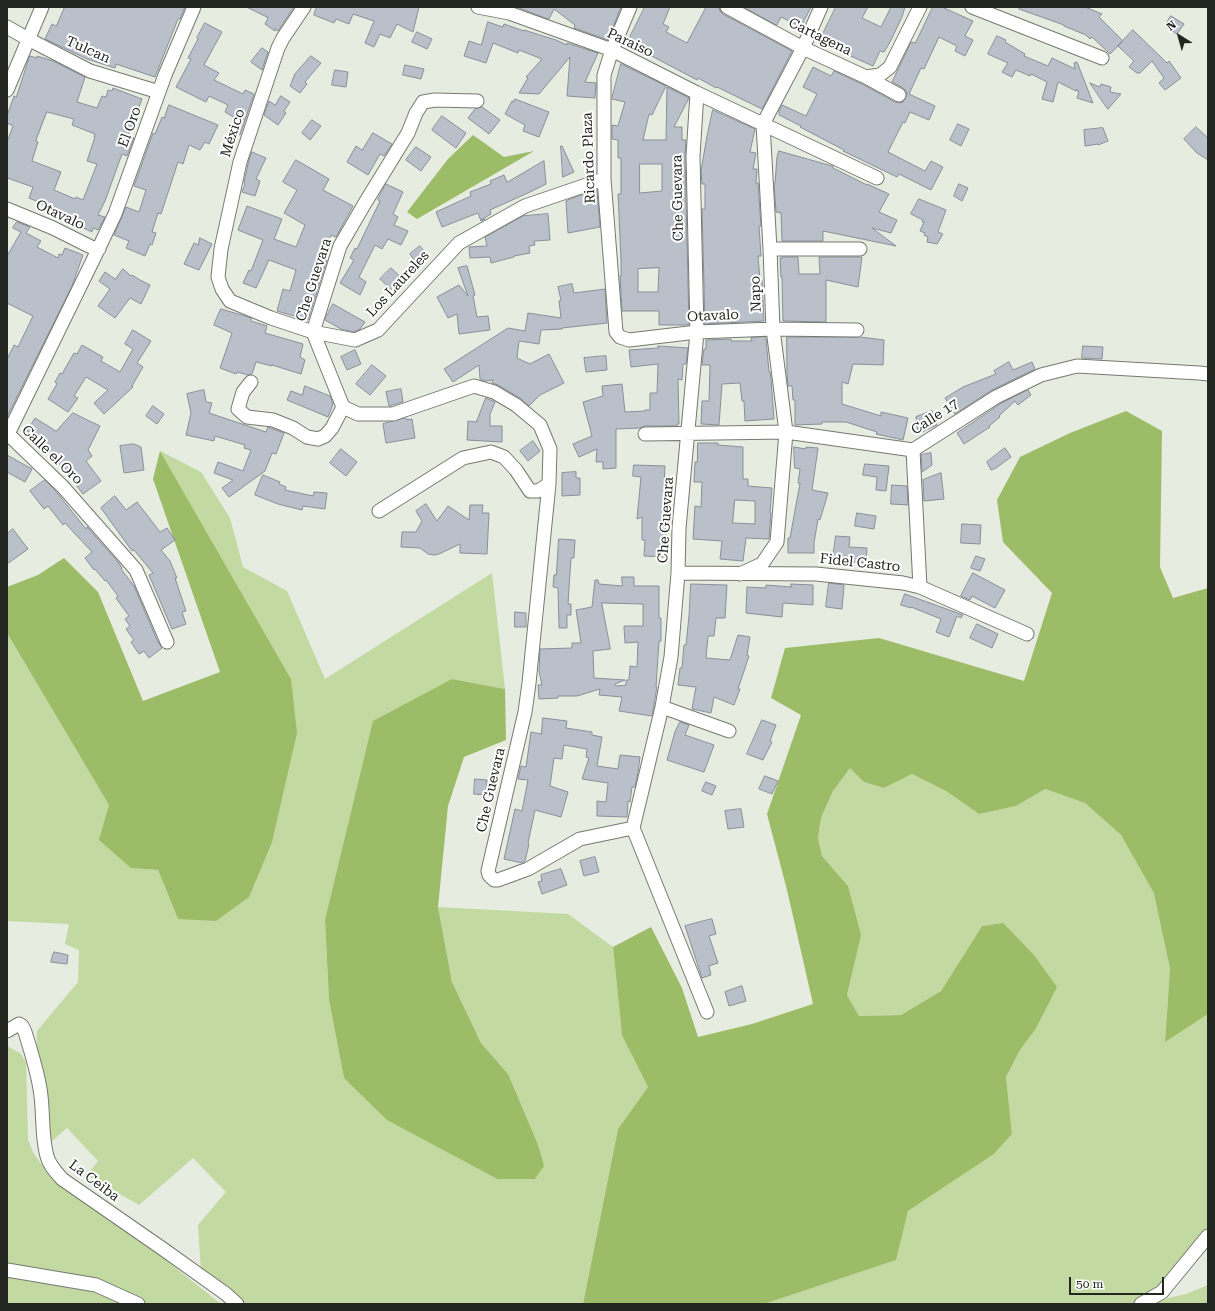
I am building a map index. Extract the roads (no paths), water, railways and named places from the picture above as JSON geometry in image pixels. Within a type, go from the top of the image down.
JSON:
[{"type":"street","points":[[7,90],[42,7]]},
{"type":"street","name":"El Oro","points":[[97,253],[115,214],[159,92],[194,7]]},
{"type":"street","name":"México","points":[[218,277],[221,249],[240,162],[278,48],[304,7]]},
{"type":"street","name":"Paraiso","points":[[478,7],[510,13],[612,50],[697,93],[877,178]]},
{"type":"street","name":"Ricardo Plaza","points":[[615,314],[604,179],[604,75],[612,50],[630,7]]},
{"type":"street","name":"Cartagena","points":[[727,7],[803,48],[866,77],[899,95]]},
{"type":"street","points":[[763,124],[803,48],[821,7]]},
{"type":"street","points":[[866,77],[880,75],[890,67],[920,7]]},
{"type":"street","points":[[972,7],[1102,58]]},
{"type":"street","name":"Tulcan","points":[[7,27],[90,71],[159,92]]},
{"type":"street","name":"Che Guevara","points":[[477,101],[435,100],[423,102],[416,113],[408,133],[340,246],[313,332],[343,407],[358,414],[393,414],[474,386],[494,392],[516,405],[540,425],[550,449],[549,484],[525,712],[488,871],[489,875],[494,880],[498,880],[528,869],[580,839],[633,828],[662,707],[672,657],[678,573],[679,528],[697,332],[693,156],[697,93]]},
{"type":"street","name":"Napo","points":[[740,574],[762,564],[777,542],[786,432],[773,329],[763,124]]},
{"type":"street","name":"Los Laureles","points":[[218,277],[222,289],[230,301],[271,318],[313,332],[355,340],[378,330],[459,242],[525,206],[604,179]]},
{"type":"street","name":"Otavalo","points":[[7,209],[38,221],[91,247],[97,253]]},
{"type":"street","points":[[770,249],[860,249]]},
{"type":"street","name":"Calle el Oro","points":[[97,253],[7,435],[63,487],[136,570],[167,642]]},
{"type":"street","name":"Otavalo","points":[[615,314],[616,332],[620,337],[629,340],[697,332],[773,329],[857,330]]},
{"type":"street","name":"Calle 17","points":[[645,434],[786,432],[913,450],[996,397],[1041,375],[1077,366],[1208,374]]},
{"type":"street","points":[[251,382],[243,392],[238,409],[248,416],[273,420],[293,428],[307,437],[318,439],[325,436],[332,428],[343,407]]},
{"type":"street","points":[[913,450],[920,587]]},
{"type":"street","points":[[379,511],[463,458],[491,452],[504,458],[516,470],[530,491],[538,491],[549,484]]},
{"type":"street","name":"Fidel Castro","points":[[678,573],[816,574],[903,583],[920,587],[1028,634]]},
{"type":"street","points":[[662,707],[729,731]]},
{"type":"street","points":[[633,828],[707,1012]]},
{"type":"street","name":"La Ceiba","points":[[7,1031],[19,1024],[25,1032],[41,1089],[43,1129],[47,1156],[53,1168],[62,1179],[226,1294],[237,1304]]},
{"type":"street","points":[[1141,1304],[1162,1292],[1208,1236]]},
{"type":"street","points":[[7,1270],[96,1285],[138,1304]]}]
